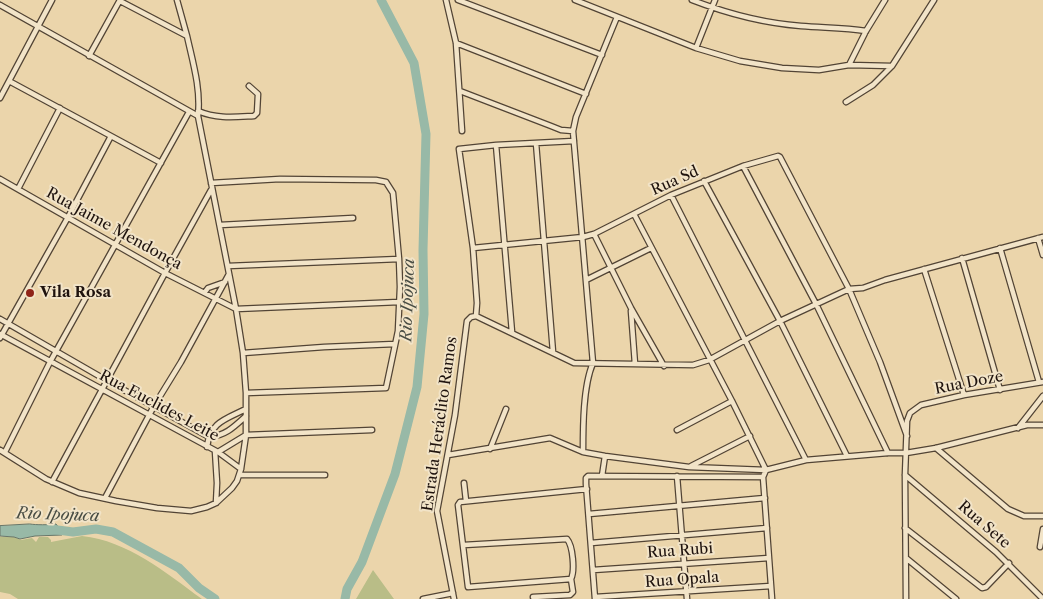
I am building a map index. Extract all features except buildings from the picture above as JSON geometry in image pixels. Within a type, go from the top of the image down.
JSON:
[{"type":"street","points":[[0,98],[52,0]]},
{"type":"street","points":[[89,56],[120,0],[187,36]]},
{"type":"street","points":[[177,0],[198,87],[198,114],[211,190],[220,225],[236,309],[243,353],[246,393],[246,435],[241,472],[232,488],[216,503],[191,511],[124,503],[79,493],[52,482],[2,451],[189,112]]},
{"type":"street","points":[[446,0],[456,43],[462,131]]},
{"type":"street","points":[[458,0],[602,55]]},
{"type":"street","points":[[575,0],[696,48],[740,61],[782,68],[819,70],[849,65],[892,66]]},
{"type":"street","points":[[692,0],[738,17],[768,23],[848,27],[866,31]]},
{"type":"street","points":[[696,48],[715,0]]},
{"type":"street","points":[[849,65],[866,31],[885,0]]},
{"type":"street","points":[[846,102],[873,85],[892,66],[934,0]]},
{"type":"street","points":[[0,5],[189,112],[222,118],[254,116],[257,113],[258,94],[249,86]]},
{"type":"street","points":[[583,452],[583,422],[588,380],[593,363],[573,131],[576,117],[617,17]]},
{"type":"street","points":[[456,43],[586,94]]},
{"type":"street","points":[[10,81],[160,163]]},
{"type":"street","points":[[460,91],[561,130],[573,131]]},
{"type":"street","points":[[18,189],[60,108]]},
{"type":"street","points":[[1,336],[111,136]]},
{"type":"street","points":[[574,141],[460,149],[473,248],[477,303],[476,316],[574,363],[693,366],[709,360],[780,321],[849,289],[863,288],[962,258],[1041,238],[1043,255]]},
{"type":"street","points":[[536,143],[553,352]]},
{"type":"street","points":[[496,145],[512,332]]},
{"type":"street","name":"Rua Sd","points":[[473,248],[583,237],[594,234],[671,194],[774,156],[780,157],[849,289]]},
{"type":"street","points":[[743,166],[816,304],[888,453]]},
{"type":"street","name":"Rua Jaime Mendonça","points":[[0,179],[164,273],[236,309]]},
{"type":"street","points":[[211,183],[280,179],[367,180],[386,182],[393,194],[399,259],[398,331],[386,388],[246,393]]},
{"type":"street","points":[[704,181],[780,321],[847,456]]},
{"type":"street","points":[[52,482],[164,273],[211,190]]},
{"type":"street","points":[[671,194],[806,460]]},
{"type":"street","points":[[634,214],[766,470],[763,477],[772,599]]},
{"type":"street","points":[[220,225],[353,218]]},
{"type":"street","points":[[594,234],[631,308],[664,366]]},
{"type":"street","points":[[586,280],[652,248]]},
{"type":"street","points":[[1000,248],[1041,382]]},
{"type":"street","points":[[962,258],[1000,390]]},
{"type":"street","points":[[228,266],[399,259]]},
{"type":"street","points":[[924,269],[964,395]]},
{"type":"street","points":[[105,498],[154,406],[181,362],[229,274]]},
{"type":"street","points":[[205,292],[208,288],[225,282]]},
{"type":"street","points":[[849,289],[880,362],[907,436],[905,475],[906,599]]},
{"type":"street","points":[[236,309],[399,302]]},
{"type":"street","points":[[631,308],[635,364]]},
{"type":"street","name":"Estrada Heráclito Ramos","points":[[454,599],[438,511],[455,415],[467,321],[470,317],[476,316]]},
{"type":"street","name":"Rua Euclides Leite","points":[[0,318],[56,352],[208,437],[227,433],[246,416]]},
{"type":"street","name":"Rua Euclides Leite","points":[[1,336],[217,452],[246,435],[372,430]]},
{"type":"street","points":[[243,353],[395,344]]},
{"type":"street","name":"Rua Doze","points":[[907,436],[907,421],[910,413],[921,405],[964,395],[1041,382]]},
{"type":"street","points":[[1018,428],[1043,396]]},
{"type":"street","points":[[677,430],[732,401]]},
{"type":"street","points":[[207,447],[208,437],[220,421],[246,409]]},
{"type":"street","points":[[490,449],[506,409]]},
{"type":"street","points":[[448,455],[550,438],[583,452],[605,456],[689,467],[766,470],[806,460],[906,453],[936,448],[1018,428],[1043,425]]},
{"type":"street","points":[[689,467],[750,436]]},
{"type":"street","points":[[936,448],[1008,509],[1018,514],[1043,516]]},
{"type":"street","points":[[216,503],[217,452]]},
{"type":"street","points":[[217,452],[241,472],[324,474]]},
{"type":"street","points":[[602,476],[605,456]]},
{"type":"street","name":"Rua Sete","points":[[905,475],[1009,564],[1043,599]]},
{"type":"street","points":[[595,598],[586,478],[594,476],[763,477]]},
{"type":"street","points":[[677,476],[687,599]]},
{"type":"street","points":[[464,483],[466,501]]},
{"type":"street","points":[[571,579],[470,587],[467,584],[464,544],[458,505],[460,502],[466,501],[587,489]]},
{"type":"street","points":[[589,514],[765,498]]},
{"type":"street","points":[[591,543],[766,528]]},
{"type":"street","points":[[905,528],[982,588],[986,587],[1009,564]]},
{"type":"street","points":[[1040,547],[1043,529]]},
{"type":"street","points":[[464,544],[567,539],[570,543],[574,571],[571,579],[573,592],[570,595],[532,597]]},
{"type":"street","name":"Rua Rubi","points":[[593,570],[769,558]]},
{"type":"street","points":[[906,558],[956,599]]},
{"type":"street","name":"Rua Opala","points":[[595,598],[771,586]]},
{"type":"street","points":[[423,599],[453,592]]},
{"type":"green space","points":[[82,536],[115,544],[130,551],[160,569],[202,599],[18,599],[10,594],[0,592],[0,537],[14,537],[21,540],[32,538],[36,542],[39,537],[48,537],[51,542]]},
{"type":"green space","points":[[373,570],[394,599],[356,599]]},
{"type":"shaded area","name":"Rio Ipojuca","points":[[56,524],[62,535],[35,536],[20,539],[0,536],[0,526]]},
{"type":"waterway","name":"Rio Ipojuca","points":[[345,599],[347,589],[362,562],[395,474],[417,387],[424,314],[423,250],[426,134],[414,63],[381,0]]},
{"type":"waterway","name":"Rio Ipojuca","points":[[50,529],[73,532],[96,529],[113,532],[179,568],[199,588],[215,599]]},
{"type":"place","name":"Vila Rosa","points":[[30,293]]}]
